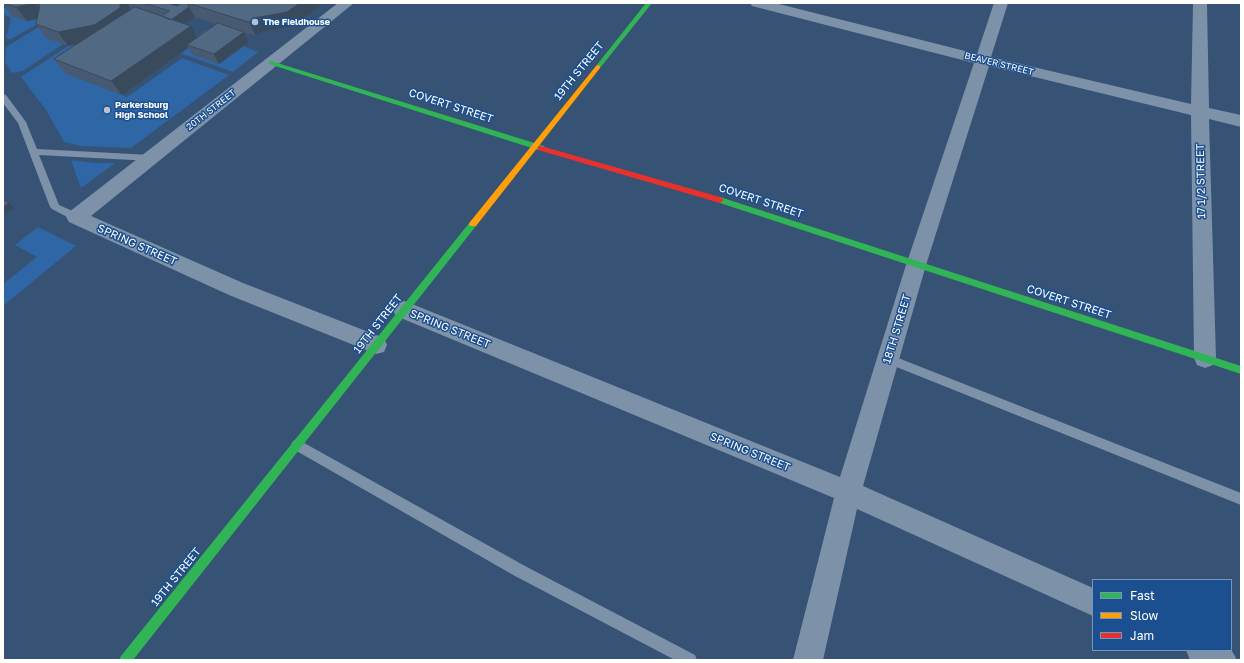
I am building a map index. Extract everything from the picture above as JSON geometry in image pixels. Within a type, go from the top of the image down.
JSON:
[{"type":"street","name":"20TH STREET","points":[[76,217],[347,3]]},
{"type":"street","name":"19TH STREET","points":[[125,660],[649,3]]},
{"type":"street","name":"BEAVER STREET","points":[[757,3],[984,60],[1241,121]]},
{"type":"street","name":"18TH STREET","points":[[808,660],[848,492],[916,265],[984,60],[1001,3]]},
{"type":"street","name":"17 1/2 STREET","points":[[1200,3],[1200,111],[1205,358]]},
{"type":"street","name":"COVERT STREET","points":[[271,63],[535,146],[715,198],[916,265],[1241,370]]},
{"type":"street","name":"SPRING STREET","points":[[76,217],[236,289],[376,345]]},
{"type":"street","name":"SPRING STREET","points":[[404,310],[848,492],[1092,602]]},
{"type":"street","points":[[1202,651],[1222,660]]},
{"type":"lane","points":[[3,97],[22,122],[56,207],[76,217]]},
{"type":"lane","points":[[34,152],[151,158]]},
{"type":"lane","points":[[888,359],[1241,499]]},
{"type":"lane","points":[[297,445],[520,571],[690,660]]},
{"type":"shaded area","points":[[13,3],[27,21],[43,18],[43,21],[11,39],[6,39],[11,18],[3,14],[3,9]]},
{"type":"shaded area","points":[[117,3],[175,21],[65,73],[127,97],[182,58],[229,75],[131,148],[80,146],[64,142],[46,110],[21,77],[68,46]]},
{"type":"shaded area","points":[[50,20],[63,44],[23,71],[12,73],[5,62],[6,47]]},
{"type":"shaded area","points":[[214,28],[219,64],[243,46],[258,52],[233,72],[180,53],[198,41],[194,39],[205,30]]},
{"type":"shaded area","points":[[71,160],[94,163],[115,163],[81,188]]},
{"type":"shaded area","points":[[38,227],[76,246],[3,306],[3,284],[37,257],[15,245]]},
{"type":"building","points":[[3,3],[36,3],[16,7]]},
{"type":"building","points":[[36,3],[120,3],[120,8],[94,25],[58,32],[36,24],[40,5]]},
{"type":"building","points":[[144,3],[168,3],[177,6],[182,3],[187,3],[189,7],[171,20],[162,16],[169,11]]},
{"type":"building","points":[[188,3],[300,3],[287,12],[254,18],[249,22]]},
{"type":"building","points":[[135,7],[191,26],[111,81],[54,59]]},
{"type":"building","points":[[218,23],[244,32],[214,54],[187,45]]},
{"type":"building","points":[[3,200],[9,203],[3,207]]},
{"type":"traffic: fast","points":[[598,67],[649,3]]},
{"type":"traffic: fast","points":[[271,63],[541,148]]},
{"type":"traffic: fast","points":[[720,200],[1241,370]]},
{"type":"traffic: fast","points":[[125,660],[473,224]]},
{"type":"traffic: slow","points":[[473,224],[598,67]]},
{"type":"traffic: jam","points":[[541,148],[720,200]]},
{"type":"place","name":"The Fieldhouse","points":[[255,22]]},
{"type":"place","name":"Parkersburg High School","points":[[107,110]]}]
